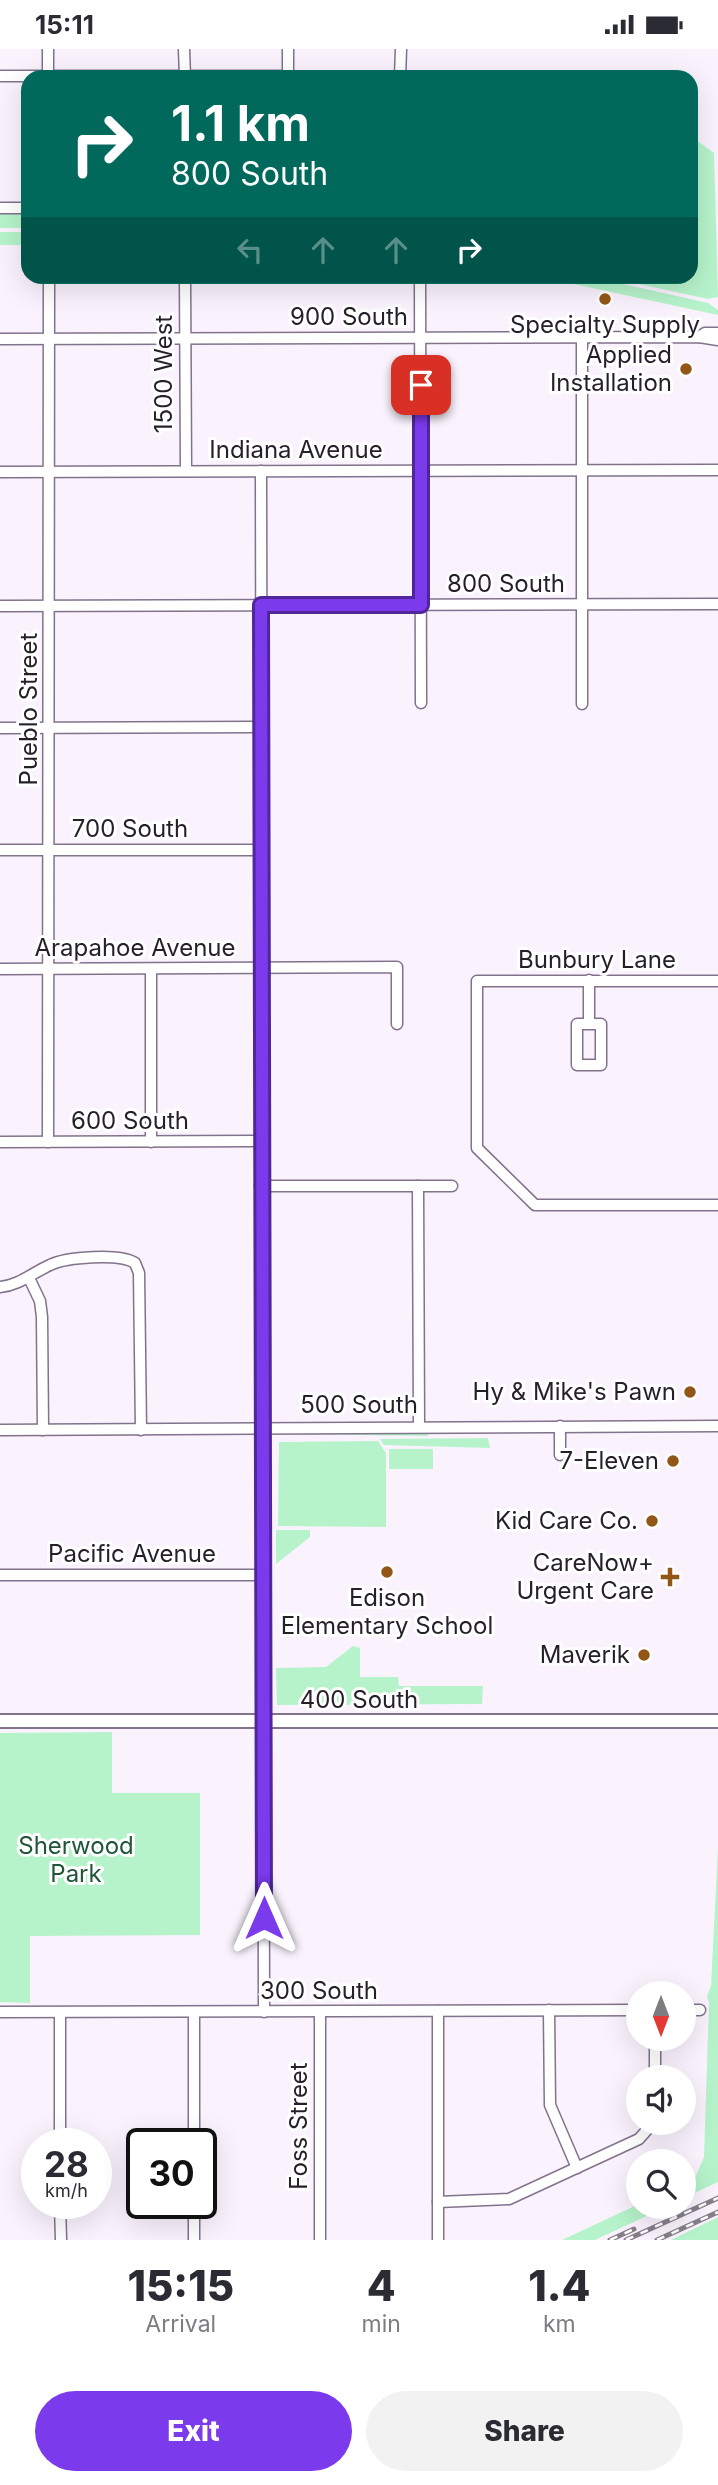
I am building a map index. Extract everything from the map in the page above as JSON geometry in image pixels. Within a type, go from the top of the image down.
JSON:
[{"type":"main road","name":"400 South","points":[[0,1721],[718,1721]]},
{"type":"street","points":[[48,49],[48,70]]},
{"type":"street","points":[[184,49],[185,70]]},
{"type":"street","points":[[288,49],[288,70]]},
{"type":"street","points":[[400,70],[401,49]]},
{"type":"street","points":[[0,76],[21,76]]},
{"type":"street","points":[[0,208],[21,208]]},
{"type":"street","name":"Pueblo Street","points":[[48,1142],[49,284]]},
{"type":"street","name":"1500 West","points":[[185,284],[186,471]]},
{"type":"street","points":[[420,284],[421,703]]},
{"type":"street","name":"900 South","points":[[699,337],[705,333],[718,333]]},
{"type":"street","name":"900 South","points":[[0,339],[699,337],[718,340]]},
{"type":"street","points":[[582,338],[582,704]]},
{"type":"street","name":"Indiana Avenue","points":[[0,472],[718,470]]},
{"type":"street","points":[[261,471],[260,1186],[264,2012]]},
{"type":"street","name":"800 South","points":[[0,606],[718,604]]},
{"type":"street","points":[[0,728],[261,727]]},
{"type":"street","name":"700 South","points":[[0,851],[260,850]]},
{"type":"street","name":"Arapahoe Avenue","points":[[0,969],[397,967],[397,1024]]},
{"type":"street","points":[[150,1142],[151,969]]},
{"type":"street","points":[[589,980],[589,1024]]},
{"type":"street","name":"Bunbury Lane","points":[[718,981],[477,981],[477,1148],[535,1205],[718,1205]]},
{"type":"street","points":[[577,1024],[589,1024],[601,1024],[601,1065],[577,1065],[577,1024]]},
{"type":"street","name":"600 South","points":[[0,1142],[260,1141]]},
{"type":"street","points":[[260,1186],[452,1186]]},
{"type":"street","points":[[418,1186],[419,1426]]},
{"type":"street","points":[[0,1287],[29,1278],[51,1264],[67,1260],[126,1258],[135,1263],[139,1273],[141,1430]]},
{"type":"street","points":[[29,1278],[40,1301],[42,1317],[43,1430]]},
{"type":"street","points":[[560,1426],[560,1455]]},
{"type":"street","name":"500 South","points":[[0,1430],[718,1426]]},
{"type":"street","name":"Pacific Avenue","points":[[0,1576],[263,1575]]},
{"type":"street","points":[[548,2010],[550,2105],[578,2168]]},
{"type":"street","name":"300 South","points":[[0,2012],[626,2010]]},
{"type":"street","points":[[438,2011],[438,2240]]},
{"type":"street","points":[[194,2012],[194,2128]]},
{"type":"street","name":"Foss Street","points":[[320,2012],[320,2240]]},
{"type":"street","points":[[60,2013],[60,2128]]},
{"type":"street","points":[[438,2202],[509,2199],[644,2135]]},
{"type":"street","points":[[60,2219],[61,2240]]},
{"type":"street","points":[[194,2219],[194,2240]]},
{"type":"green space","points":[[698,142],[714,153],[718,297],[708,299],[639,284],[698,284]]},
{"type":"green space","points":[[0,214],[21,214],[21,228],[0,228]]},
{"type":"green space","points":[[0,232],[21,232],[21,245],[0,245]]},
{"type":"green space","points":[[574,284],[623,284],[708,303],[718,310],[718,315]]},
{"type":"green space","points":[[427,1433],[428,1436],[279,1434]]},
{"type":"green space","points":[[488,1438],[490,1448],[384,1445],[380,1439]]},
{"type":"green space","points":[[378,1441],[386,1453],[386,1527],[278,1526],[279,1442]]},
{"type":"green space","points":[[389,1449],[433,1449],[433,1469],[389,1469]]},
{"type":"green space","points":[[276,1530],[310,1530],[310,1537],[276,1564]]},
{"type":"green space","points":[[353,1646],[360,1648],[360,1677],[398,1677],[399,1686],[483,1686],[482,1704],[277,1705],[276,1668],[326,1667]]},
{"type":"green space","name":"Sherwood Park","points":[[112,1732],[112,1793],[200,1793],[200,1935],[30,1936],[30,2003],[0,2002],[0,1733]]},
{"type":"green space","points":[[718,1847],[718,2182],[696,2192],[696,2176],[704,2157],[709,2003],[707,1996],[711,1986]]},
{"type":"green space","points":[[626,2210],[626,2219],[640,2219],[595,2240],[562,2240]]},
{"type":"green space","points":[[718,2217],[718,2240],[671,2240]]},
{"type":"railway","points":[[626,2240],[718,2198]]},
{"type":"railway","points":[[657,2240],[718,2212]]},
{"type":"railway","points":[[610,2240],[634,2229]]},
{"type":"place","name":"Specialty Supply","points":[[605,299]]},
{"type":"place","name":"Applied Installation","points":[[686,369]]},
{"type":"place","name":"Hy & Mike's Pawn","points":[[690,1392]]},
{"type":"place","name":"7-Eleven","points":[[673,1461]]},
{"type":"place","name":"Kid Care Co.","points":[[652,1521]]},
{"type":"place","name":"Edison Elementary School","points":[[387,1572]]},
{"type":"place","name":"CareNow+ Urgent Care","points":[[670,1577]]},
{"type":"place","name":"Maverik","points":[[644,1655]]},
{"type":"route","points":[[264,1918],[263,1439],[260,1412],[261,605],[421,605],[421,385]]}]
